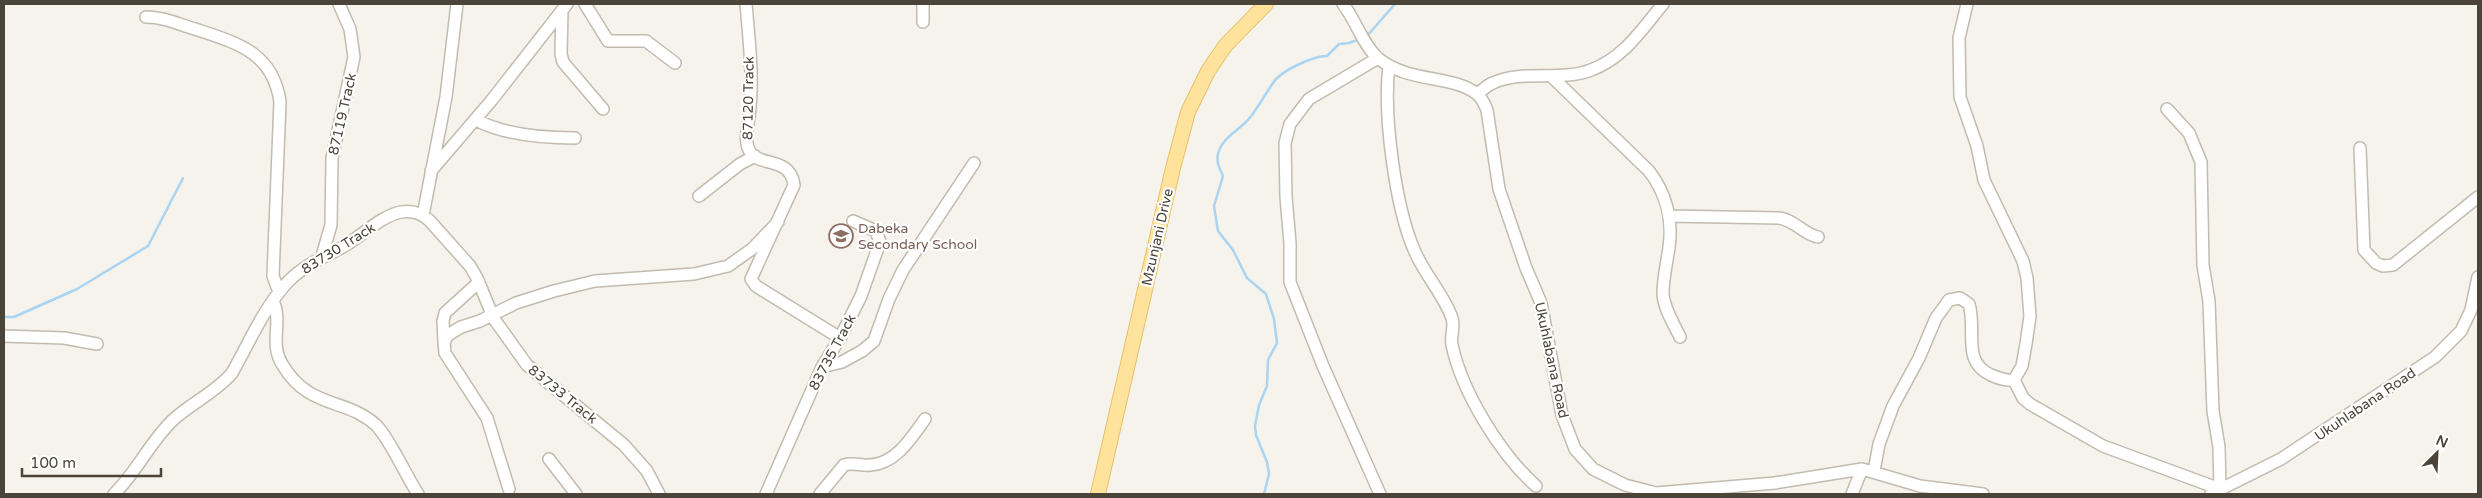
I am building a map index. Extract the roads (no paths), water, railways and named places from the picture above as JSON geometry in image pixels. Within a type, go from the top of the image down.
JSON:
[{"type":"main road","name":"Mzunjani Drive","points":[[1098,494],[1173,168],[1188,112],[1208,71],[1225,46],[1266,4]]},
{"type":"street","name":"87119 Track","points":[[322,256],[331,225],[333,150],[354,58],[350,29],[339,4]]},
{"type":"street","points":[[423,214],[446,97],[457,4]]},
{"type":"street","points":[[585,4],[608,41],[646,41],[675,63]]},
{"type":"street","name":"87120 Track","points":[[746,4],[751,91],[747,135],[749,150],[755,156],[782,166],[793,178],[792,193],[754,269],[752,282],[840,338]]},
{"type":"street","points":[[923,4],[923,22]]},
{"type":"street","points":[[1343,4],[1356,22],[1374,54],[1389,66],[1411,76],[1462,87],[1477,94],[1493,83],[1515,78],[1580,73],[1602,65],[1637,39],[1664,4]]},
{"type":"street","points":[[1967,4],[1959,38],[1960,97],[1977,146],[1984,180],[2023,260],[2027,278],[2030,316],[2022,366],[2014,380]]},
{"type":"street","points":[[431,171],[476,120],[565,7]]},
{"type":"street","points":[[565,7],[561,54],[563,62],[603,109]]},
{"type":"street","points":[[146,17],[166,19],[239,45],[264,63],[276,83],[280,102],[280,120],[273,276],[277,310],[275,348],[286,371],[301,388],[312,396],[351,411],[377,426],[418,494]]},
{"type":"street","points":[[1374,54],[1309,99],[1290,124],[1285,143],[1290,282],[1323,366],[1380,494]]},
{"type":"street","points":[[1389,66],[1386,86],[1395,182],[1415,252],[1452,317],[1451,344],[1469,392],[1510,460],[1536,486]]},
{"type":"street","points":[[1551,76],[1649,170],[1660,185],[1671,228],[1664,275],[1664,296],[1668,313],[1680,337]]},
{"type":"street","name":"Ukuhlabana Road","points":[[1477,94],[1487,110],[1500,195],[1541,303],[1562,415],[1575,449],[1593,469],[1625,485],[1643,491],[1664,493],[1775,483],[1868,470],[1920,486],[1983,494]]},
{"type":"street","points":[[2014,380],[2023,398],[2030,404],[2103,446],[2215,492],[2219,448],[2212,404],[2209,301],[2203,265],[2201,162],[2189,133],[2167,109]]},
{"type":"street","points":[[476,120],[495,128],[513,132],[542,137],[575,138]]},
{"type":"street","points":[[2360,148],[2364,250],[2376,264],[2383,266],[2393,265],[2478,197]]},
{"type":"street","points":[[699,196],[740,164],[755,156]]},
{"type":"street","points":[[822,367],[842,362],[862,351],[874,341],[889,298],[903,270],[974,163]]},
{"type":"street","name":"83730 Track","points":[[114,494],[128,480],[175,418],[225,381],[232,373],[276,297],[295,275],[322,256],[344,246],[395,214],[411,211],[423,214]]},
{"type":"street","name":"83733 Track","points":[[423,214],[470,266],[479,282],[491,314],[503,334],[527,365],[624,445],[647,471],[659,494]]},
{"type":"street","points":[[1669,216],[1779,218],[1790,221],[1809,236],[1818,237]]},
{"type":"street","name":"83735 Track","points":[[766,494],[822,367],[840,338],[861,296],[880,242],[876,231],[853,221]]},
{"type":"street","points":[[444,342],[453,331],[480,322],[491,314],[516,303],[595,281],[694,274],[728,266],[752,249],[778,222]]},
{"type":"street","name":"Ukuhlabana Road","points":[[2215,492],[2254,474],[2289,454],[2436,357],[2461,331],[2471,310],[2478,277]]},
{"type":"street","points":[[479,282],[445,313],[443,321],[444,342],[449,359],[487,418],[510,489]]},
{"type":"street","points":[[1852,494],[1868,470],[1893,406],[1919,358],[1944,304],[1949,300],[1960,298],[1969,304],[1972,312],[1973,357],[1976,365],[1982,370],[2004,380],[2014,380]]},
{"type":"street","points":[[4,336],[64,338],[97,344]]},
{"type":"street","points":[[820,494],[844,465],[870,465],[890,459],[912,438],[925,419]]},
{"type":"street","points":[[549,459],[576,494]]},
{"type":"waterway","points":[[1367,36],[1395,4]]},
{"type":"waterway","points":[[1264,494],[1269,474],[1267,462],[1256,435],[1255,426],[1259,405],[1267,386],[1268,360],[1277,343],[1274,319],[1266,294],[1247,278],[1233,250],[1218,231],[1214,206],[1223,176],[1218,163],[1218,154],[1225,140],[1249,119],[1277,78],[1289,69],[1306,61],[1327,56],[1339,44],[1360,39]]},
{"type":"waterway","points":[[4,317],[14,317],[77,289],[148,246],[183,178]]},
{"type":"place","name":"Dabeka Secondary School","points":[[841,236]]}]
